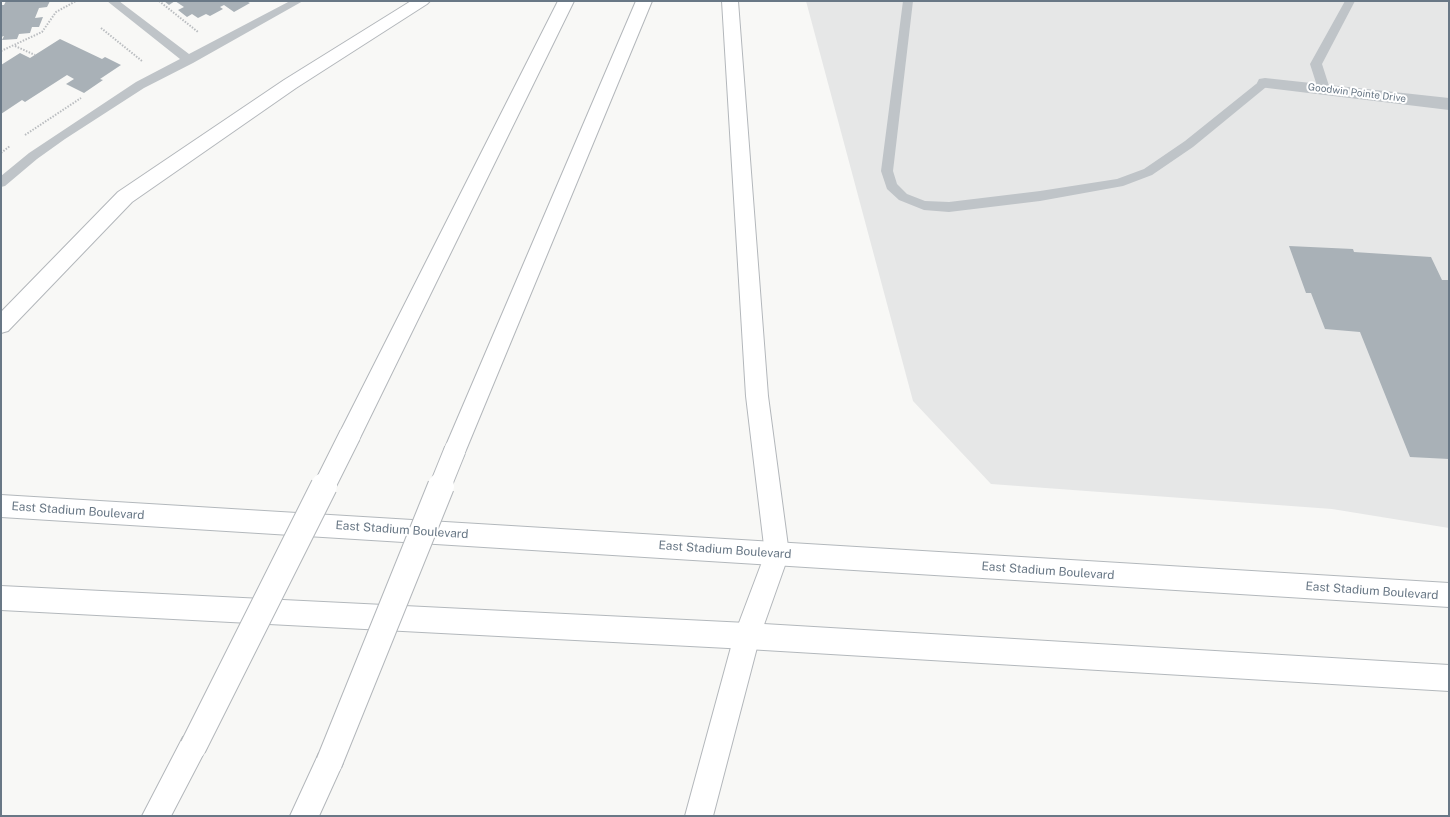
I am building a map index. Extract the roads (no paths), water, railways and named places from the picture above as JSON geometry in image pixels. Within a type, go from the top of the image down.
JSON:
[{"type":"main road","points":[[1,325],[125,196],[290,84],[422,1]]},
{"type":"main road","points":[[156,816],[193,746],[350,435],[566,1]]},
{"type":"main road","points":[[304,816],[329,763],[455,450],[644,1]]},
{"type":"main road","points":[[699,816],[747,636],[777,554],[757,396],[730,1]]},
{"type":"main road","name":"East Stadium Boulevard","points":[[1,506],[1449,596]]},
{"type":"main road","points":[[1,598],[747,636],[1449,678]]},
{"type":"street","name":"Goodwin Pointe Drive","points":[[1265,83],[1449,104]]},
{"type":"lane","points":[[112,1],[189,60]]},
{"type":"lane","points":[[1,183],[34,156],[94,114],[140,85],[298,1]]},
{"type":"lane","points":[[908,1],[887,171],[891,186],[904,197],[924,205],[949,207],[1040,196],[1119,183],[1148,172],[1189,144],[1265,83]]},
{"type":"lane","points":[[1324,89],[1316,64],[1350,1]]}]
